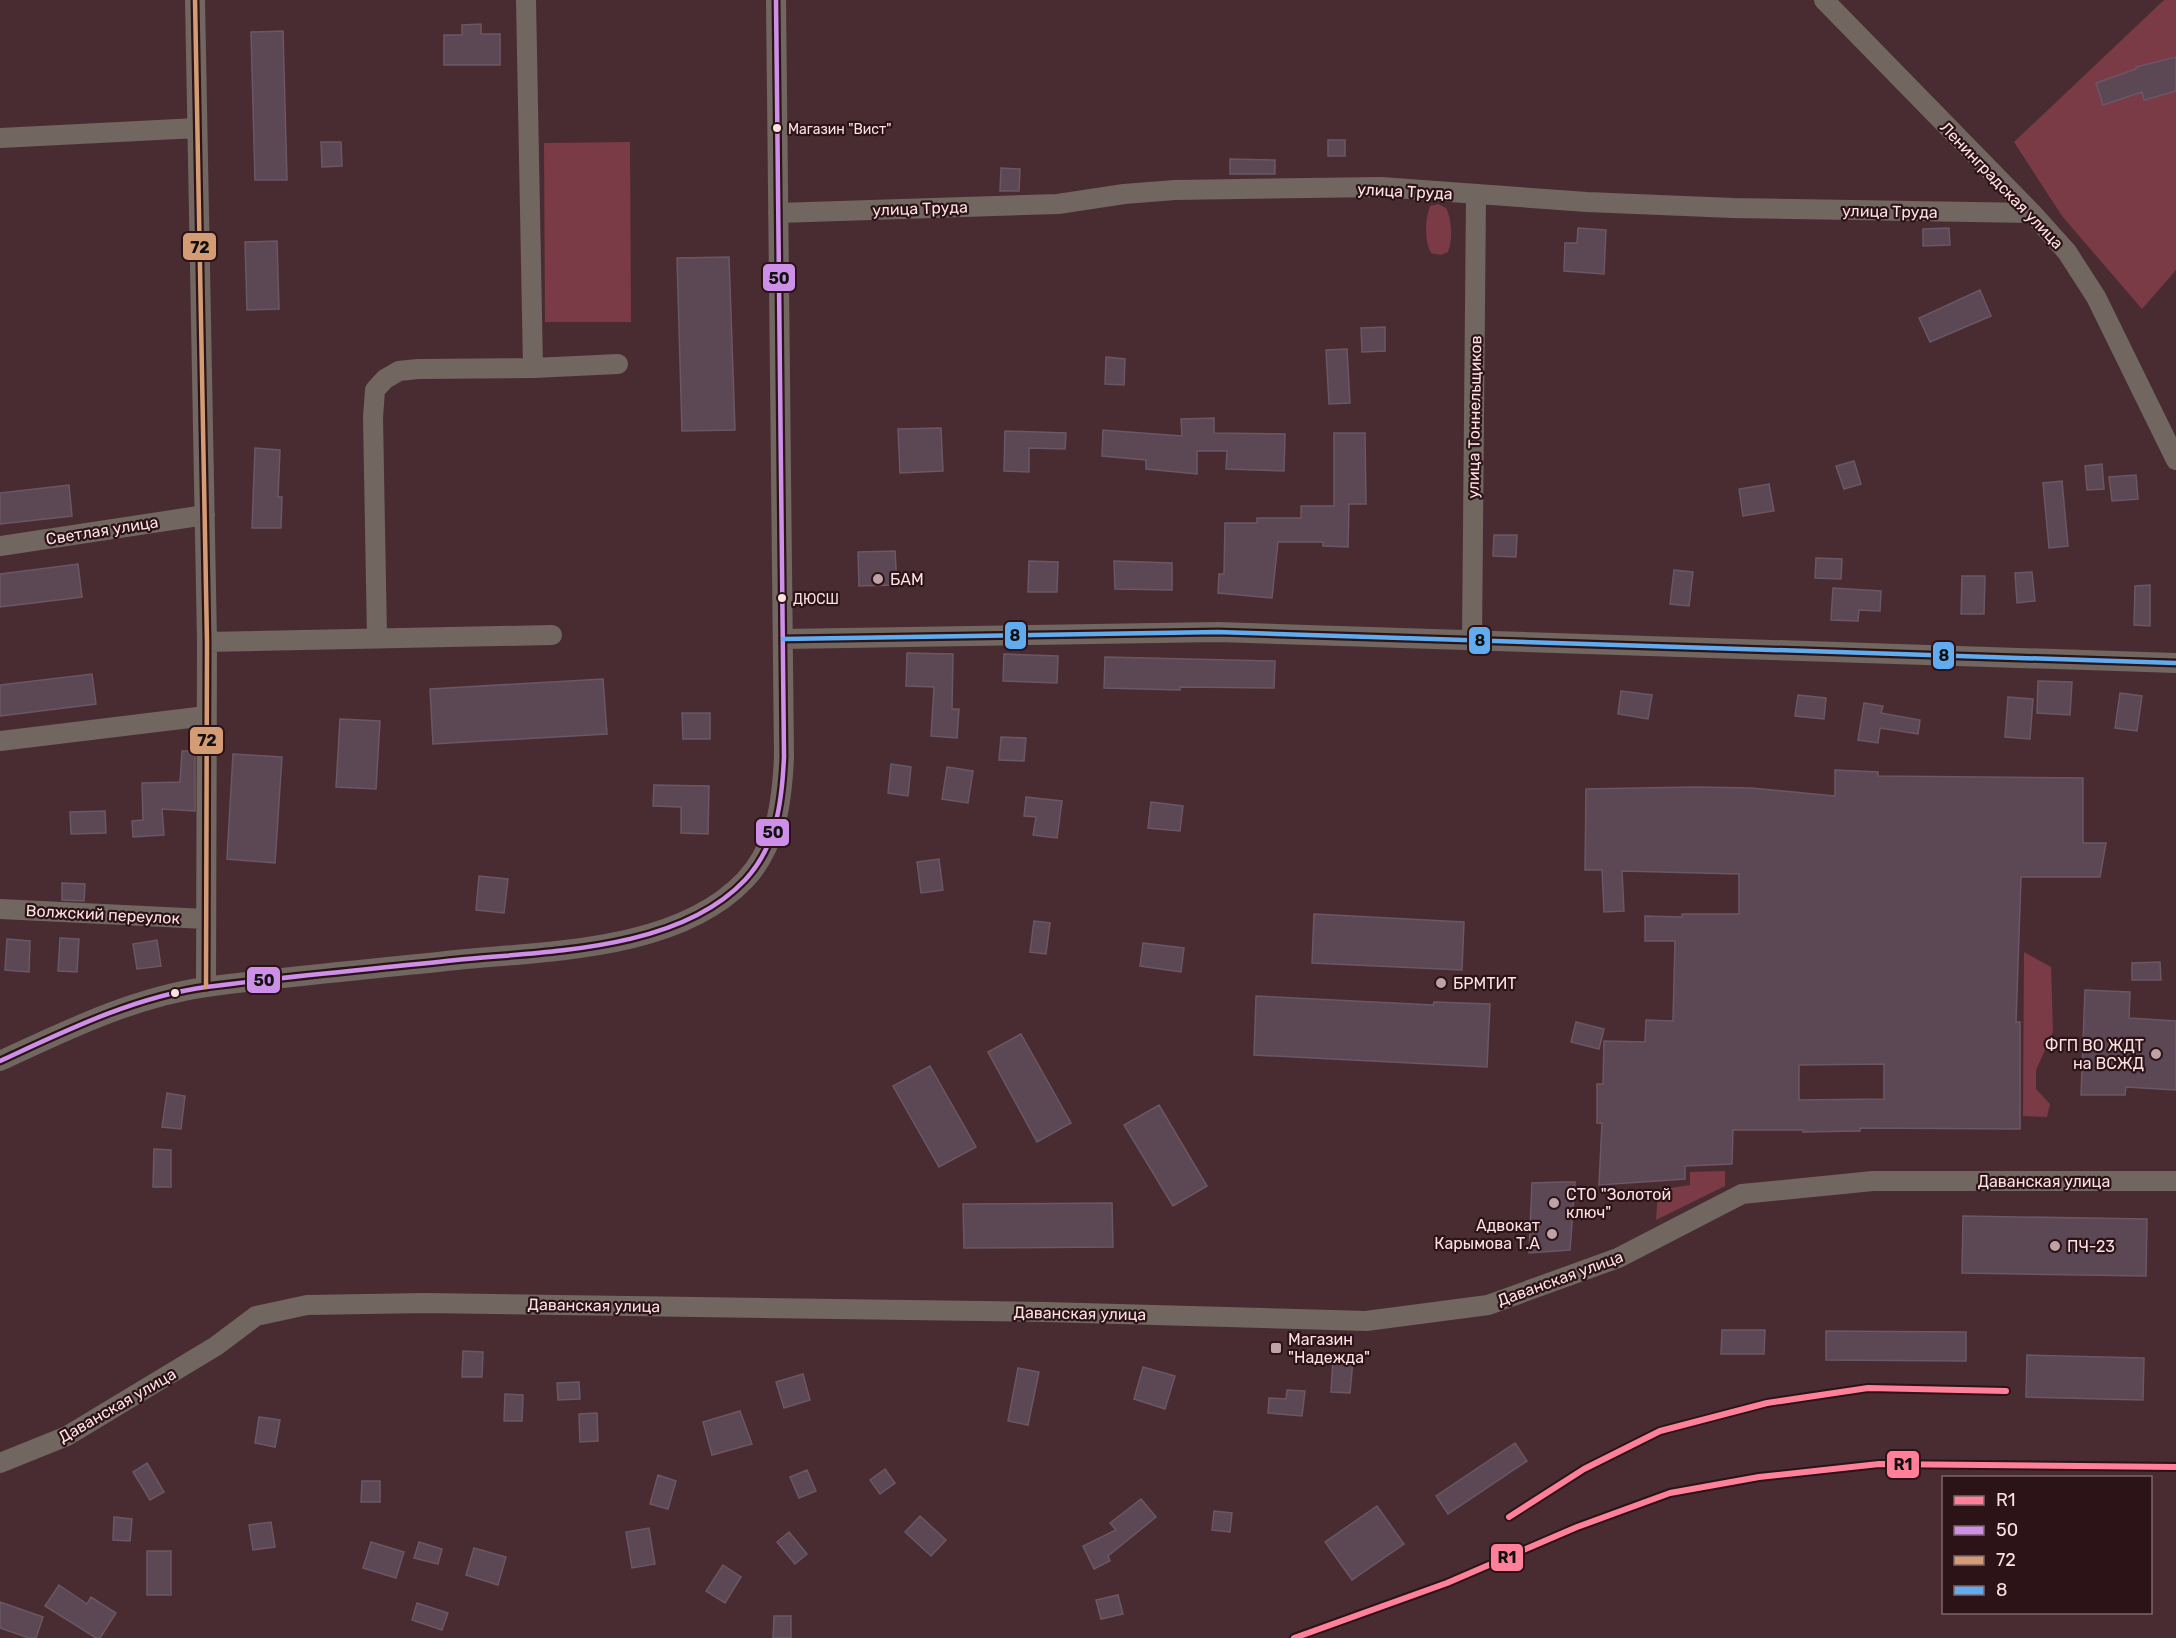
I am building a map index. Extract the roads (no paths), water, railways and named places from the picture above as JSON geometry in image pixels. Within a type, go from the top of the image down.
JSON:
[{"type":"street","points":[[195,0],[207,642],[206,987]]},
{"type":"street","points":[[526,0],[533,368]]},
{"type":"street","points":[[0,1061],[108,1014],[162,997],[206,987],[606,943],[668,928],[710,909],[747,878],[767,846],[778,817],[784,757],[776,0]]},
{"type":"street","name":"Ленинградская улица","points":[[1824,0],[2032,213],[2067,252],[2096,297],[2176,460]]},
{"type":"street","points":[[0,138],[197,128]]},
{"type":"street","name":"улица Труда","points":[[778,213],[1058,204],[1124,194],[1197,189],[1381,187],[1476,195],[1733,208],[2032,213]]},
{"type":"street","name":"улица Тоннельщиков","points":[[1472,640],[1476,195]]},
{"type":"street","points":[[377,638],[373,417],[375,390],[385,378],[399,371],[409,370],[618,364]]},
{"type":"street","name":"Светлая улица","points":[[0,546],[205,514]]},
{"type":"street","points":[[783,639],[1218,632],[2176,663]]},
{"type":"street","points":[[207,642],[552,635]]},
{"type":"street","points":[[0,741],[206,716]]},
{"type":"street","name":"Волжский переулок","points":[[0,909],[206,919]]},
{"type":"street","name":"Даванская улица","points":[[0,1463],[67,1436],[216,1346],[256,1316],[307,1305],[426,1303],[1046,1312],[1366,1321],[1488,1305],[1618,1258],[1742,1194],[1873,1181],[2176,1181]]},
{"type":"place","name":"Магазин \"Вист\"","points":[[777,128]]},
{"type":"place","name":"БАМ","points":[[878,579]]},
{"type":"place","name":"ДЮСШ","points":[[782,598]]},
{"type":"place","name":"БРМТИТ","points":[[1441,983]]},
{"type":"place","name":"ФГП ВО ЖДТ на ВСЖД","points":[[2156,1054]]},
{"type":"place","name":"СТО \"Золотой ключ\"","points":[[1554,1203]]},
{"type":"place","name":"Адвокат Карымова Т.А","points":[[1552,1234]]},
{"type":"place","name":"ПЧ-23","points":[[2055,1246]]},
{"type":"place","name":"Магазин \"Надежда\"","points":[[1276,1348]]}]
